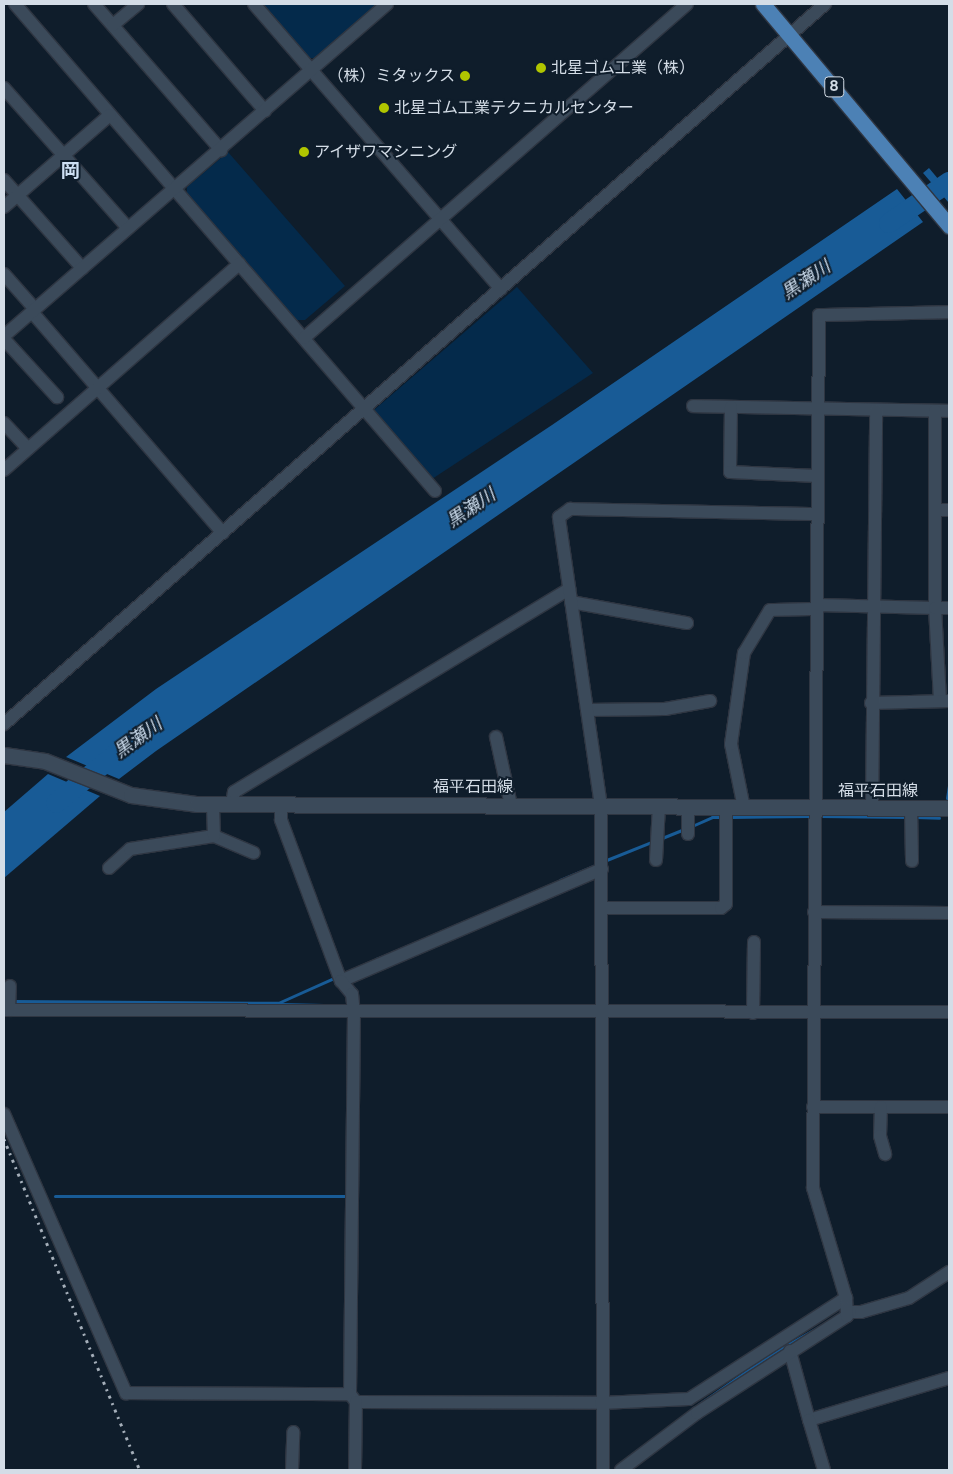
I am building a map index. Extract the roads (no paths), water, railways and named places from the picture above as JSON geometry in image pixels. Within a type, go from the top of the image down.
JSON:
[{"type":"highway","name":"8","points":[[763,4],[946,223]]},
{"type":"main road","name":"福平石田線","points":[[4,755],[45,761],[130,794],[167,802],[688,808],[949,808]]},
{"type":"street","points":[[15,4],[435,491]]},
{"type":"street","points":[[94,4],[221,150]]},
{"type":"street","points":[[113,25],[138,4]]},
{"type":"street","points":[[173,4],[265,111]]},
{"type":"street","points":[[254,4],[440,221],[501,289]]},
{"type":"street","points":[[57,397],[4,337],[387,4]]},
{"type":"street","points":[[304,338],[687,4]]},
{"type":"street","points":[[4,724],[825,4]]},
{"type":"street","points":[[4,88],[128,228]]},
{"type":"street","points":[[4,207],[110,115]]},
{"type":"street","points":[[4,180],[82,268]]},
{"type":"street","points":[[4,470],[238,264]]},
{"type":"street","points":[[4,274],[97,389],[223,533]]},
{"type":"street","points":[[621,1470],[697,1412],[847,1316],[846,1298],[813,1188],[815,1013],[814,808],[818,607],[816,514],[818,315],[949,312]]},
{"type":"street","points":[[693,406],[818,410],[949,411]]},
{"type":"street","points":[[731,407],[730,472],[817,476]]},
{"type":"street","points":[[872,808],[871,703],[876,410]]},
{"type":"street","points":[[871,703],[945,700],[935,608],[935,411]]},
{"type":"street","points":[[4,423],[28,449]]},
{"type":"street","points":[[603,1470],[601,1403],[602,869],[600,806],[559,516],[570,508],[816,514]]},
{"type":"street","points":[[935,510],[949,510]]},
{"type":"street","points":[[232,804],[234,792],[569,589]]},
{"type":"street","points":[[571,602],[687,623]]},
{"type":"street","points":[[744,808],[731,744],[744,654],[770,610],[872,606],[949,608]]},
{"type":"street","points":[[587,710],[665,709],[710,701]]},
{"type":"street","points":[[496,737],[511,805]]},
{"type":"street","points":[[213,804],[214,836]]},
{"type":"street","points":[[282,804],[281,820],[341,981],[352,994],[354,1012],[353,1398],[355,1470]]},
{"type":"street","points":[[656,860],[660,807]]},
{"type":"street","points":[[688,808],[688,834]]},
{"type":"street","points":[[602,908],[721,908],[726,904],[726,808]]},
{"type":"street","points":[[910,808],[912,861]]},
{"type":"street","points":[[109,868],[130,849],[214,836],[254,852]]},
{"type":"street","points":[[341,981],[602,869]]},
{"type":"street","points":[[814,912],[949,913]]},
{"type":"street","points":[[753,1013],[754,942]]},
{"type":"street","points":[[10,986],[7,1010],[949,1012]]},
{"type":"street","points":[[813,1107],[949,1107]]},
{"type":"street","points":[[881,1107],[880,1136],[885,1154]]},
{"type":"street","points":[[4,1114],[126,1393],[601,1403],[689,1399],[846,1298]]},
{"type":"street","points":[[847,1312],[861,1312],[909,1298],[949,1272]]},
{"type":"street","points":[[790,1351],[824,1470]]},
{"type":"street","points":[[809,1420],[949,1378]]},
{"type":"street","points":[[292,1470],[293,1432]]},
{"type":"water","points":[[929,168],[949,192],[949,203],[923,173]]},
{"type":"water","points":[[897,189],[923,222],[156,751],[119,779],[66,757],[156,689],[552,425]]},
{"type":"water","points":[[48,774],[100,796],[4,878],[4,812]]},
{"type":"waterway","name":"黒瀬川","points":[[889,223],[949,182]]},
{"type":"waterway","name":"黒瀬川","points":[[56,803],[117,753]]},
{"type":"waterway","points":[[947,798],[949,785]]},
{"type":"waterway","points":[[730,817],[811,816]]},
{"type":"waterway","points":[[818,816],[909,817]]},
{"type":"waterway","points":[[692,826],[712,817],[724,817]]},
{"type":"waterway","points":[[915,817],[939,818]]},
{"type":"waterway","points":[[662,838],[684,829]]},
{"type":"waterway","points":[[604,861],[654,841]]},
{"type":"waterway","points":[[560,880],[598,864]]},
{"type":"waterway","points":[[376,959],[394,952]]},
{"type":"waterway","points":[[13,1001],[278,1003],[336,977]]},
{"type":"waterway","points":[[280,1004],[324,1005]]},
{"type":"waterway","points":[[470,1005],[599,1005]]},
{"type":"waterway","points":[[605,1005],[644,1005]]},
{"type":"waterway","points":[[55,1196],[349,1196]]},
{"type":"waterway","points":[[698,1405],[771,1354],[840,1315]]},
{"type":"railway","points":[[4,1139],[140,1470]]},
{"type":"place","name":"北星ゴム工業（株）","points":[[541,68]]},
{"type":"place","name":"（株）ミタックス","points":[[465,76]]},
{"type":"place","name":"北星ゴム工業テクニカルセンター","points":[[384,108]]},
{"type":"place","name":"アイザワマシニング","points":[[304,152]]},
{"type":"district","name":"岡","points":[[70,171]]}]
